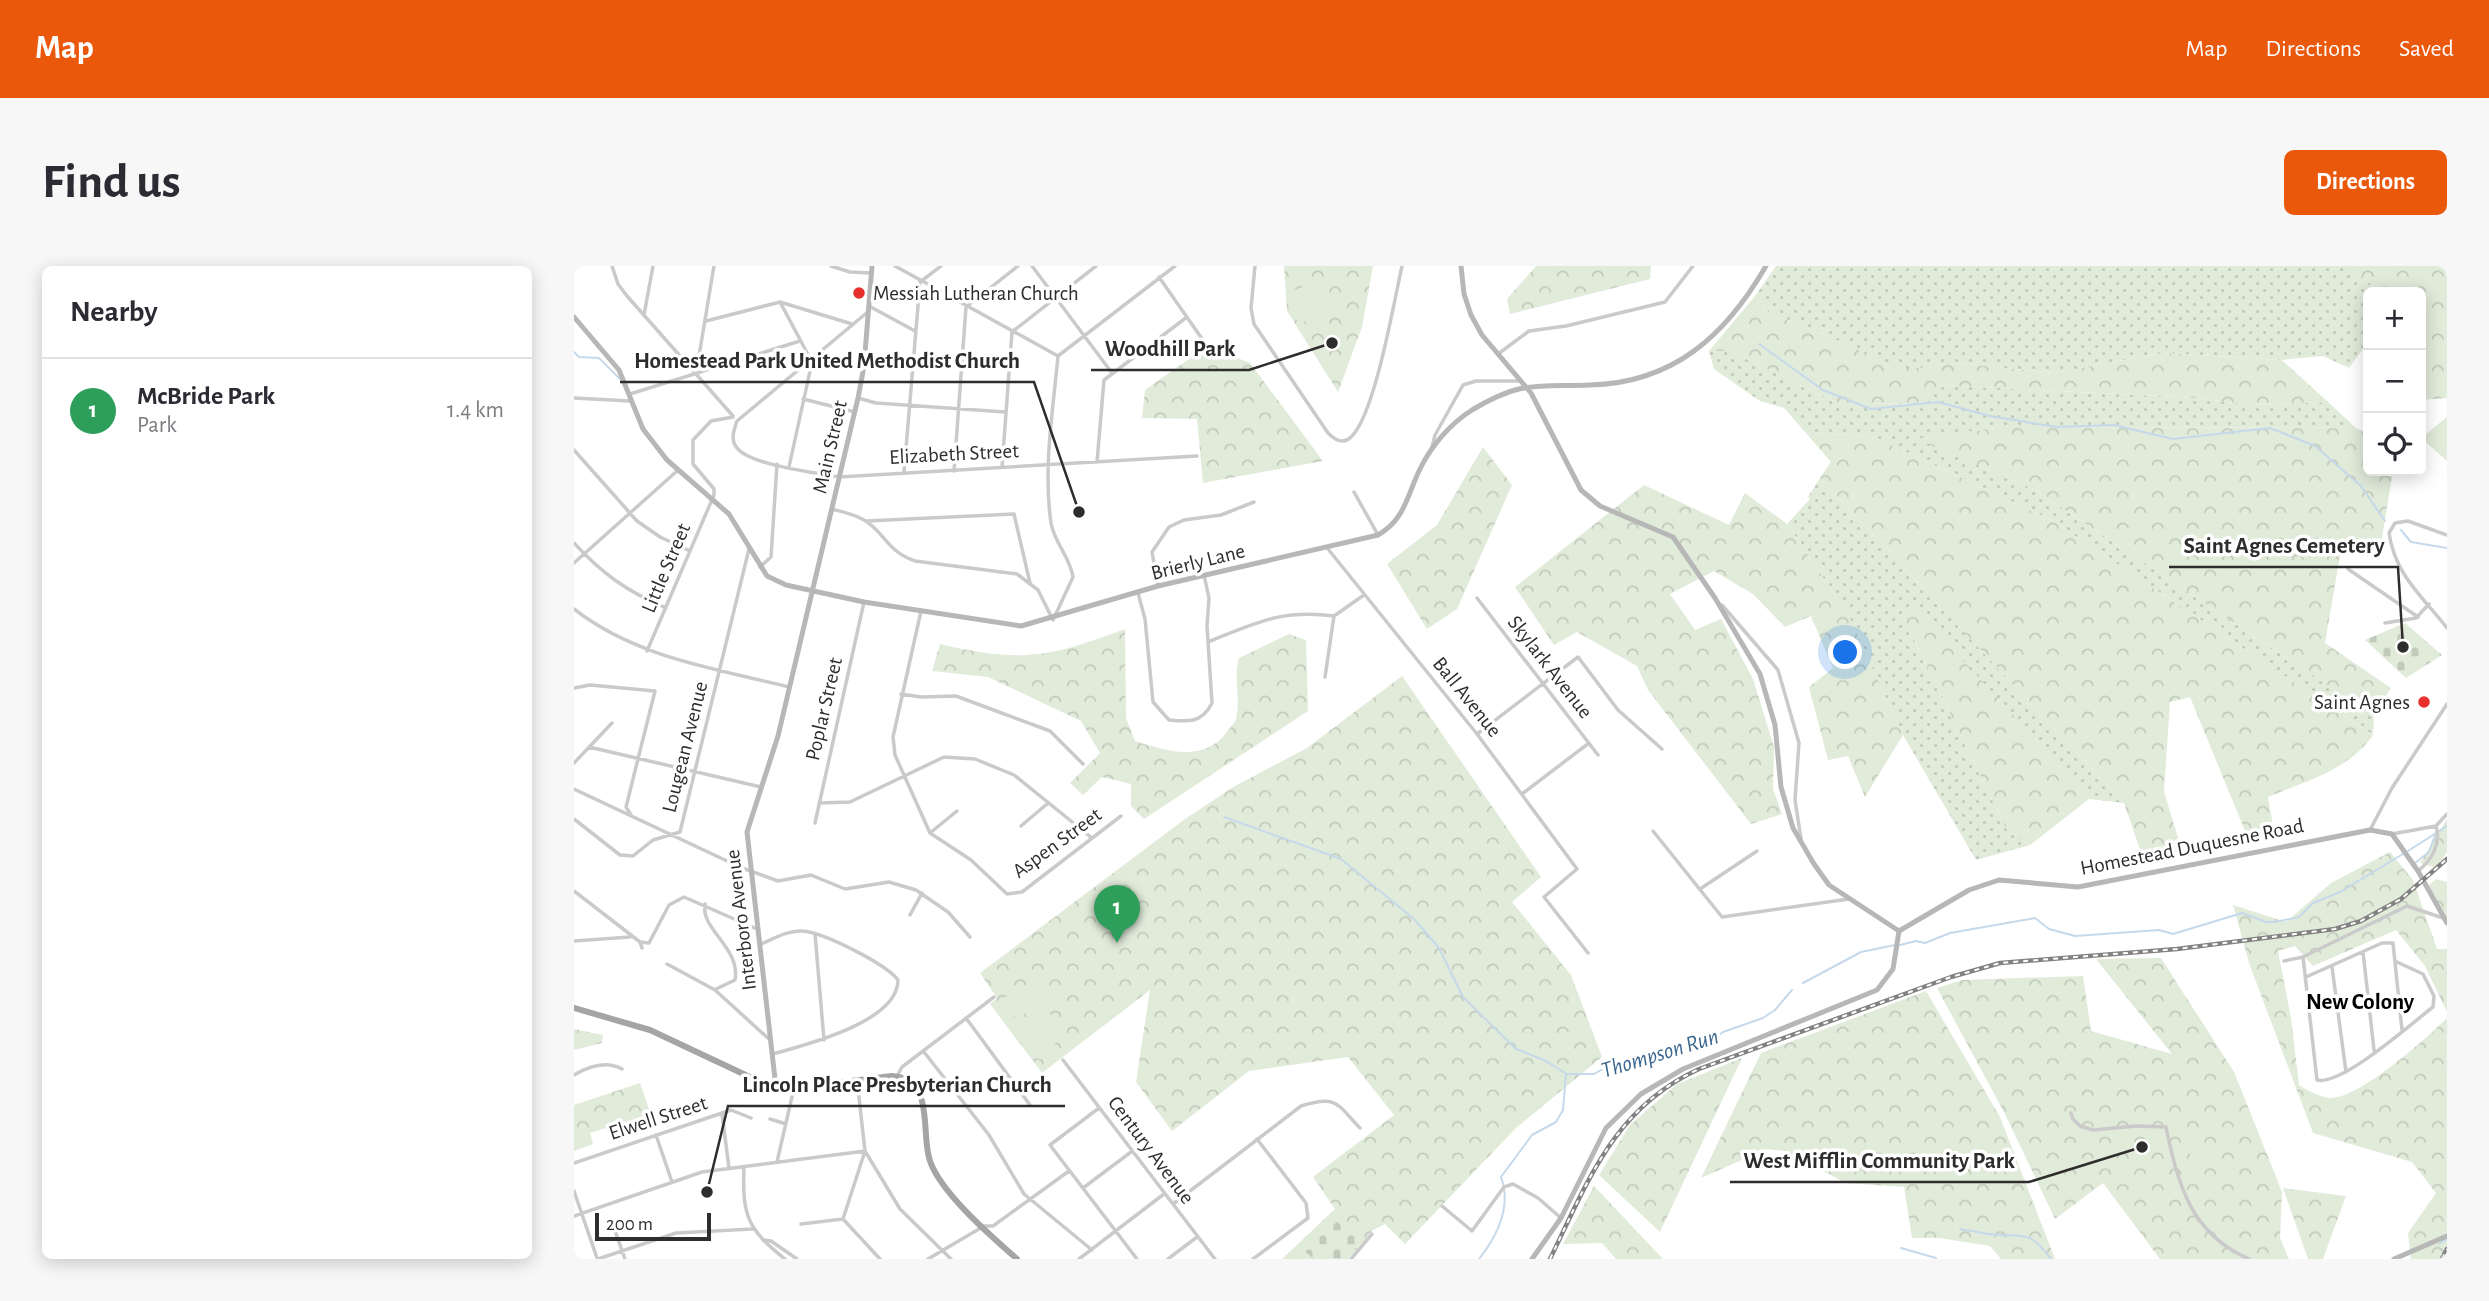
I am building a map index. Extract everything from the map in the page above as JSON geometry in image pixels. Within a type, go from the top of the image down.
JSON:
[{"type":"main road","points":[[574,1008],[650,1030],[747,1077],[773,1085],[794,1088],[897,1076],[914,1085],[922,1099],[927,1152],[936,1175],[1017,1259]]},
{"type":"street","points":[[612,266],[618,284],[737,421],[869,309],[915,331]]},
{"type":"street","points":[[645,316],[653,266]]},
{"type":"street","points":[[696,374],[714,266]]},
{"type":"street","points":[[831,266],[845,271],[871,273]]},
{"type":"street","name":"Main Street","points":[[812,591],[858,398],[872,266]]},
{"type":"street","points":[[895,266],[1058,356]]},
{"type":"street","points":[[904,472],[920,282],[941,266]]},
{"type":"street","points":[[954,471],[966,307],[1018,266]]},
{"type":"street","points":[[1032,266],[1112,373]]},
{"type":"street","points":[[1002,468],[1012,332],[1096,266]]},
{"type":"street","points":[[1053,620],[1073,577],[1067,556],[1053,534],[1048,464],[1058,356],[1175,266]]},
{"type":"street","points":[[1255,266],[1251,308],[1254,324],[1328,433],[1343,442],[1356,430],[1378,377],[1402,266]]},
{"type":"street","points":[[1461,266],[1464,294],[1471,316],[1523,383],[1581,490],[1600,506],[1673,537],[1715,598],[1759,674],[1775,725],[1781,787],[1793,828],[1801,844],[1829,885],[1899,931],[1893,969],[1877,990],[1683,1069],[1641,1094],[1606,1128],[1561,1218],[1532,1259]]},
{"type":"street","points":[[1498,354],[1529,331],[1566,326],[1665,302],[1693,266]]},
{"type":"street","points":[[1432,449],[1435,435],[1463,385],[1476,382],[1608,384],[1637,379],[1677,363],[1726,325],[1746,300],[1766,266]]},
{"type":"street","points":[[1159,277],[1207,346]]},
{"type":"street","points":[[706,321],[780,302],[852,324]]},
{"type":"street","points":[[780,302],[812,359],[789,468]]},
{"type":"street","points":[[574,317],[619,370],[643,429],[677,471],[713,498],[729,514],[760,567],[771,557],[777,464]]},
{"type":"street","points":[[1097,462],[1104,380],[1187,317]]},
{"type":"street","points":[[574,398],[631,398],[800,341]]},
{"type":"street","name":"Brierly Lane","points":[[760,567],[774,581],[864,602],[1011,626],[1053,620],[1158,586],[1328,549],[1378,535],[1396,523],[1420,469],[1452,425],[1471,411],[1523,383]]},
{"type":"street","points":[[858,398],[1005,412]]},
{"type":"street","points":[[803,399],[855,412]]},
{"type":"street","points":[[713,498],[714,489],[693,464],[693,440],[711,421],[733,416]]},
{"type":"street","name":"Elizabeth Street","points":[[737,421],[733,441],[737,449],[747,456],[789,468],[839,477],[1197,457]]},
{"type":"street","points":[[574,450],[646,528],[690,551]]},
{"type":"street","points":[[574,563],[677,471]]},
{"type":"street","points":[[1354,492],[1378,535]]},
{"type":"street","name":"Little Street","points":[[647,651],[713,498]]},
{"type":"street","points":[[1158,586],[1152,552],[1169,527],[1184,520],[1221,515],[1254,502]]},
{"type":"street","points":[[832,509],[866,521],[1014,514],[1031,583]]},
{"type":"street","points":[[866,521],[888,547],[902,557],[1017,574],[1038,590],[1053,620]]},
{"type":"street","points":[[2447,535],[2408,521],[2395,523],[2389,533],[2408,585],[2447,628]]},
{"type":"street","points":[[574,542],[604,574],[634,594],[666,608]]},
{"type":"street","name":"Lougean Avenue","points":[[574,819],[620,855],[633,856],[653,840],[676,836],[680,832],[749,547]]},
{"type":"street","name":"Ball Avenue","points":[[1328,549],[1476,734],[1577,869],[1544,897],[1588,953]]},
{"type":"street","points":[[2348,569],[2418,617]]},
{"type":"street","points":[[1138,593],[1145,619],[1153,702],[1169,720],[1192,722],[1206,714],[1212,703],[1208,642],[1209,598],[1204,575]]},
{"type":"street","name":"Interboro Avenue","points":[[773,1085],[761,944],[747,832],[789,687],[812,591]]},
{"type":"street","points":[[1208,642],[1282,614],[1306,612],[1334,616],[1364,595]]},
{"type":"street","name":"Skylark Avenue","points":[[1477,598],[1598,755]]},
{"type":"street","points":[[1715,598],[1778,670],[1799,743],[1794,800],[1801,844]]},
{"type":"street","name":"Poplar Street","points":[[815,823],[864,602]]},
{"type":"street","points":[[2385,623],[2418,617],[2428,604]]},
{"type":"street","points":[[574,610],[616,637],[647,651],[789,687]]},
{"type":"street","points":[[921,611],[893,737],[895,755],[930,833],[957,811]]},
{"type":"street","points":[[1325,677],[1334,616]]},
{"type":"street","points":[[1476,734],[1578,657],[1618,709],[1662,749]]},
{"type":"street","points":[[574,677],[575,687],[655,691],[626,807],[632,817]]},
{"type":"street","points":[[901,694],[921,697],[956,696],[1050,731],[1083,764]]},
{"type":"street","points":[[2370,830],[2392,788],[2447,704]]},
{"type":"street","points":[[574,763],[612,723]]},
{"type":"street","points":[[597,739],[604,751]]},
{"type":"street","points":[[1522,794],[1589,743]]},
{"type":"street","points":[[589,747],[761,787]]},
{"type":"street","points":[[819,803],[850,802],[944,757],[975,759],[1014,775],[1092,838]]},
{"type":"street","points":[[574,789],[778,881],[811,875],[845,889],[890,882],[922,893],[948,912],[970,937]]},
{"type":"street","points":[[1021,826],[1047,804]]},
{"type":"street","points":[[2418,872],[2433,856],[2437,830],[2447,814]]},
{"type":"street","name":"Aspen Street","points":[[930,833],[971,860],[1007,894],[1022,892],[1121,816]]},
{"type":"street","name":"Homestead Duquesne Road","points":[[1899,931],[1969,890],[1999,880],[2078,887],[2370,830],[2392,834]]},
{"type":"street","points":[[2437,830],[2392,834],[2446,921]]},
{"type":"street","points":[[1653,831],[1722,917],[1851,899]]},
{"type":"street","points":[[1700,890],[1757,851]]},
{"type":"street","points":[[574,891],[639,942],[649,943],[663,913],[676,899],[690,897],[749,928],[759,929]]},
{"type":"street","points":[[910,915],[922,893]]},
{"type":"street","points":[[705,904],[706,914],[735,961],[735,980],[715,990]]},
{"type":"street","points":[[2284,961],[2313,953],[2407,906],[2446,921]]},
{"type":"street","points":[[761,944],[801,931],[815,934],[867,958],[892,972],[898,979],[890,1000],[848,1031],[772,1055]]},
{"type":"street","points":[[815,934],[824,1040]]},
{"type":"street","points":[[574,941],[630,937]]},
{"type":"street","points":[[639,942],[642,948]]},
{"type":"street","points":[[2305,977],[2382,943],[2393,943],[2402,1030]]},
{"type":"street","points":[[2363,951],[2374,1051]]},
{"type":"street","points":[[2303,957],[2317,1080],[2322,1081],[2346,1072],[2433,1007],[2435,1001],[2423,974],[2397,962]]},
{"type":"street","points":[[667,964],[715,990],[770,1040]]},
{"type":"street","points":[[2332,967],[2346,1072]]},
{"type":"street","points":[[897,1076],[902,1067],[993,998]]},
{"type":"street","points":[[966,1018],[1030,1105]]},
{"type":"street","points":[[924,1052],[989,1135],[1013,1180],[1028,1198],[1092,1250]]},
{"type":"street","name":"Century Avenue","points":[[1063,1060],[1215,1259]]},
{"type":"street","points":[[574,1075],[591,1066],[604,1065],[622,1069]]},
{"type":"street","points":[[843,1219],[865,1152],[857,1080]]},
{"type":"street","points":[[777,1162],[794,1088]]},
{"type":"street","points":[[1173,1204],[1301,1106],[1324,1099],[1336,1103],[1360,1128]]},
{"type":"street","points":[[1099,1108],[1050,1145],[1137,1259]]},
{"type":"street","name":"Elwell Street","points":[[574,1163],[731,1111],[751,1118]]},
{"type":"street","points":[[2071,1113],[2073,1119],[2086,1129],[2166,1127],[2173,1161],[2196,1218],[2226,1247],[2249,1259]]},
{"type":"street","points":[[722,1114],[729,1168]]},
{"type":"street","points":[[770,1119],[786,1124]]},
{"type":"street","points":[[656,1135],[672,1182]]},
{"type":"street","points":[[1253,1259],[1308,1218],[1306,1203],[1257,1139]]},
{"type":"street","points":[[1083,1188],[1132,1151]]},
{"type":"street","points":[[574,1216],[702,1172],[865,1152]]},
{"type":"street","points":[[865,1152],[901,1209],[951,1259]]},
{"type":"street","points":[[744,1167],[742,1199],[752,1229],[785,1259]]},
{"type":"street","points":[[928,1259],[984,1226],[993,1226],[1028,1198],[1069,1171]]},
{"type":"street","points":[[1442,1206],[1472,1231],[1506,1186],[1538,1198],[1561,1218]]},
{"type":"street","points":[[574,1191],[597,1259],[676,1233],[752,1229]]},
{"type":"street","points":[[1079,1259],[1164,1194]]},
{"type":"street","points":[[801,1224],[843,1219]]},
{"type":"street","points":[[843,1219],[880,1259]]},
{"type":"street","points":[[614,1228],[625,1259]]},
{"type":"street","points":[[1350,1259],[1373,1234]]},
{"type":"street","points":[[1168,1259],[1197,1237]]},
{"type":"street","points":[[2394,1259],[2446,1237]]},
{"type":"street","points":[[761,1240],[771,1241],[797,1259]]},
{"type":"green space","points":[[1284,266],[1373,266],[1362,327],[1338,392],[1287,311]]},
{"type":"green space","points":[[1536,266],[1651,266],[1650,279],[1510,314],[1507,299]]},
{"type":"green space","points":[[1776,266],[2350,266],[2374,287],[2363,287],[2363,349],[2349,368],[2323,356],[2282,360],[2163,353],[2054,373],[1958,363],[1901,371],[1830,337],[1769,313],[1755,296]]},
{"type":"green space","points":[[2350,266],[2447,266],[2447,398],[2426,400],[2426,287],[2374,287]]},
{"type":"green space","points":[[1325,279],[1326,320],[1298,322],[1290,310],[1287,293]]},
{"type":"green space","points":[[1755,296],[1769,313],[1830,337],[1901,370],[1958,363],[2054,373],[2163,353],[2282,360],[2328,402],[2250,405],[2198,398],[1939,385],[1918,403],[1840,404],[1730,351],[1709,351]]},
{"type":"green space","points":[[1207,346],[1250,363],[1323,461],[1203,483],[1197,419],[1142,418],[1145,390]]},
{"type":"green space","points":[[1709,351],[1730,351],[1840,404],[1918,403],[1938,385],[2198,398],[2250,405],[2328,402],[2356,428],[2004,427],[1918,439],[2035,490],[2374,716],[2373,735],[2051,520],[1872,436],[1806,433],[1784,408],[1760,401],[1714,369]]},
{"type":"green space","points":[[2447,417],[2447,461],[2426,442],[2426,434]]},
{"type":"green space","points":[[2004,427],[2356,428],[2363,431],[2363,476],[2392,476],[2380,550],[2340,556],[2325,643],[2391,688],[2374,716],[2035,490],[1917,439]]},
{"type":"green space","points":[[1806,433],[1872,436],[2051,520],[2373,735],[2363,747],[2339,766],[2268,797],[2275,837],[2250,843],[2190,697],[2170,702],[2164,792],[2183,854],[2144,861],[2124,803],[1820,478],[1831,462]]},
{"type":"green space","points":[[1483,447],[1512,485],[1457,609],[1427,629],[1387,564],[1437,525]]},
{"type":"green space","points":[[1820,478],[2124,803],[2089,799],[1914,607],[1902,615],[2007,830],[2030,845],[1976,860],[1903,735],[1845,610],[1787,524],[1810,499],[1808,497]]},
{"type":"green space","points":[[1644,485],[1729,525],[1745,493],[1787,524],[1849,616],[1903,735],[1865,797],[1848,756],[1828,760],[1809,687],[1833,668],[1811,616],[1785,627],[1753,594],[1714,571],[1670,594],[1695,630],[1721,619],[1753,679],[1774,747],[1773,789],[1782,814],[1751,824],[1648,690],[1637,666],[1577,632],[1554,645],[1515,587]]},
{"type":"green space","points":[[1914,606],[2089,799],[2030,845],[2007,830],[1902,615]]},
{"type":"green space","points":[[2405,623],[2442,655],[2406,678],[2365,640]]},
{"type":"green space","points":[[1125,629],[1126,718],[1135,741],[1184,752],[1207,748],[1218,742],[1236,719],[1239,658],[1289,634],[1306,640],[1308,711],[1144,819],[1131,806],[1131,784],[1102,777],[1083,795],[1070,783],[1100,753],[1081,721],[988,677],[932,671],[940,644],[992,654],[1034,654],[1054,652]]},
{"type":"green space","points":[[1402,676],[1541,877],[1512,902],[1571,975],[1602,1057],[1516,1128],[1405,1244],[1385,1224],[1373,1230],[1348,1259],[1282,1259],[1335,1209],[1313,1177],[1394,1115],[1348,1057],[1249,1071],[1172,1131],[1136,1082],[1150,990],[1042,1073],[990,1004],[997,998],[980,973],[1185,819],[1235,786],[1307,748]]},
{"type":"green space","points":[[2447,819],[2447,852],[2436,868],[2420,863]]},
{"type":"green space","points":[[2390,852],[2413,880],[2437,949],[2447,949],[2447,1012],[2425,966],[2396,930],[2313,966],[2295,946],[2278,951],[2291,1018],[2299,1085],[2317,1095],[2329,1098],[2342,1096],[2374,1079],[2447,1018],[2447,1259],[2411,1259],[2408,1233],[2436,1193],[2412,1162],[2313,1133],[2249,963],[2233,905],[2286,922],[2331,883]]},
{"type":"green space","points":[[2436,879],[2447,882],[2447,919],[2429,885]]},
{"type":"green space","points":[[2161,958],[2234,1072],[2282,1192],[2280,1238],[2289,1259],[2160,1259],[2103,1183],[2055,1219],[2004,1112],[1937,988],[1962,980],[2083,976],[2091,1031],[2172,1054],[2096,959]]},
{"type":"green space","points":[[1044,984],[1049,1004],[1030,1008],[1025,988]]},
{"type":"green space","points":[[1926,991],[2000,1117],[2055,1259],[2001,1259],[1990,1246],[1939,1238],[1912,1238],[1904,1187],[1846,1183],[1785,1151],[1767,1149],[1701,1178],[1761,1053]]},
{"type":"green space","points":[[1023,993],[1027,1013],[1006,1019],[1001,998]]},
{"type":"green space","points":[[1050,1013],[1060,1034],[1050,1052],[1041,1059],[1031,1057],[1006,1024]]},
{"type":"green space","points":[[574,1029],[603,1035],[602,1043],[574,1050]]},
{"type":"green space","points":[[1742,1058],[1660,1232],[1599,1175],[1630,1125],[1677,1084]]},
{"type":"green space","points":[[640,1083],[649,1109],[647,1119],[607,1132],[605,1128],[590,1133],[593,1144],[574,1151],[574,1105]]},
{"type":"green space","points":[[2201,1137],[2211,1156],[2195,1165],[2185,1145]]},
{"type":"green space","points":[[1594,1186],[1663,1259],[1616,1259],[1602,1243],[1563,1244]]},
{"type":"green space","points":[[2283,1188],[2346,1196],[2323,1259],[2308,1259]]},
{"type":"green space","points":[[1337,1222],[1362,1241],[1346,1259],[1314,1259],[1302,1249]]},
{"type":"waterway","points":[[1759,344],[1823,390],[1871,409],[1938,402],[1990,416],[2057,427],[2114,425],[2173,439],[2270,428],[2315,446],[2361,486],[2385,521]]},
{"type":"waterway","points":[[574,352],[579,357],[599,358],[620,379]]},
{"type":"waterway","points":[[2401,530],[2411,542],[2447,548]]},
{"type":"waterway","points":[[1224,817],[1341,859],[1415,920],[1439,948],[1463,997],[1516,1049],[1546,1061],[1565,1073]]},
{"type":"waterway","name":"Thompson Run","points":[[2408,851],[2447,826]]},
{"type":"waterway","points":[[2415,863],[2429,852],[2435,835]]},
{"type":"waterway","name":"Thompson Run","points":[[1900,945],[1916,941],[1925,943],[1950,933],[2035,918],[2049,929],[2075,936],[2159,930],[2173,934],[2242,913],[2266,922],[2275,922],[2299,917],[2313,903],[2340,892],[2403,854]]},
{"type":"waterway","name":"Thompson Run","points":[[1803,983],[1861,952],[1895,945]]},
{"type":"waterway","name":"Thompson Run","points":[[1479,1259],[1492,1240],[1504,1210],[1501,1177],[1532,1135],[1556,1122],[1563,1110],[1566,1074],[1594,1074],[1610,1065],[1638,1056],[1661,1056],[1710,1041],[1723,1032],[1763,1018],[1775,1010],[1792,990]]},
{"type":"waterway","points":[[1960,1229],[2029,1238],[2051,1259]]},
{"type":"waterway","points":[[2439,1244],[2447,1239]]},
{"type":"waterway","points":[[1901,1248],[1936,1258]]},
{"type":"railway","points":[[1550,1259],[1591,1175],[1625,1126],[1645,1104],[1670,1085],[1699,1069],[1951,977],[2000,963],[2177,949],[2335,929],[2361,921],[2401,899],[2447,859]]},
{"type":"railway","points":[[2442,1259],[2447,1249]]},
{"type":"place","name":"Messiah Lutheran Church","points":[[859,293]]},
{"type":"place","name":"Woodhill Park","points":[[1332,343]]},
{"type":"place","name":"Homestead Park United Methodist Church","points":[[1079,512]]},
{"type":"place","name":"Saint Agnes Cemetery","points":[[2403,647]]},
{"type":"place","name":"Saint Agnes","points":[[2424,702]]},
{"type":"place","name":"McBride Park","points":[[1117,943]]},
{"type":"place","name":"West Mifflin Community Park","points":[[2142,1147]]},
{"type":"place","name":"Lincoln Place Presbyterian Church","points":[[707,1192]]},
{"type":"district","name":"New Colony","points":[[2360,1002]]}]
